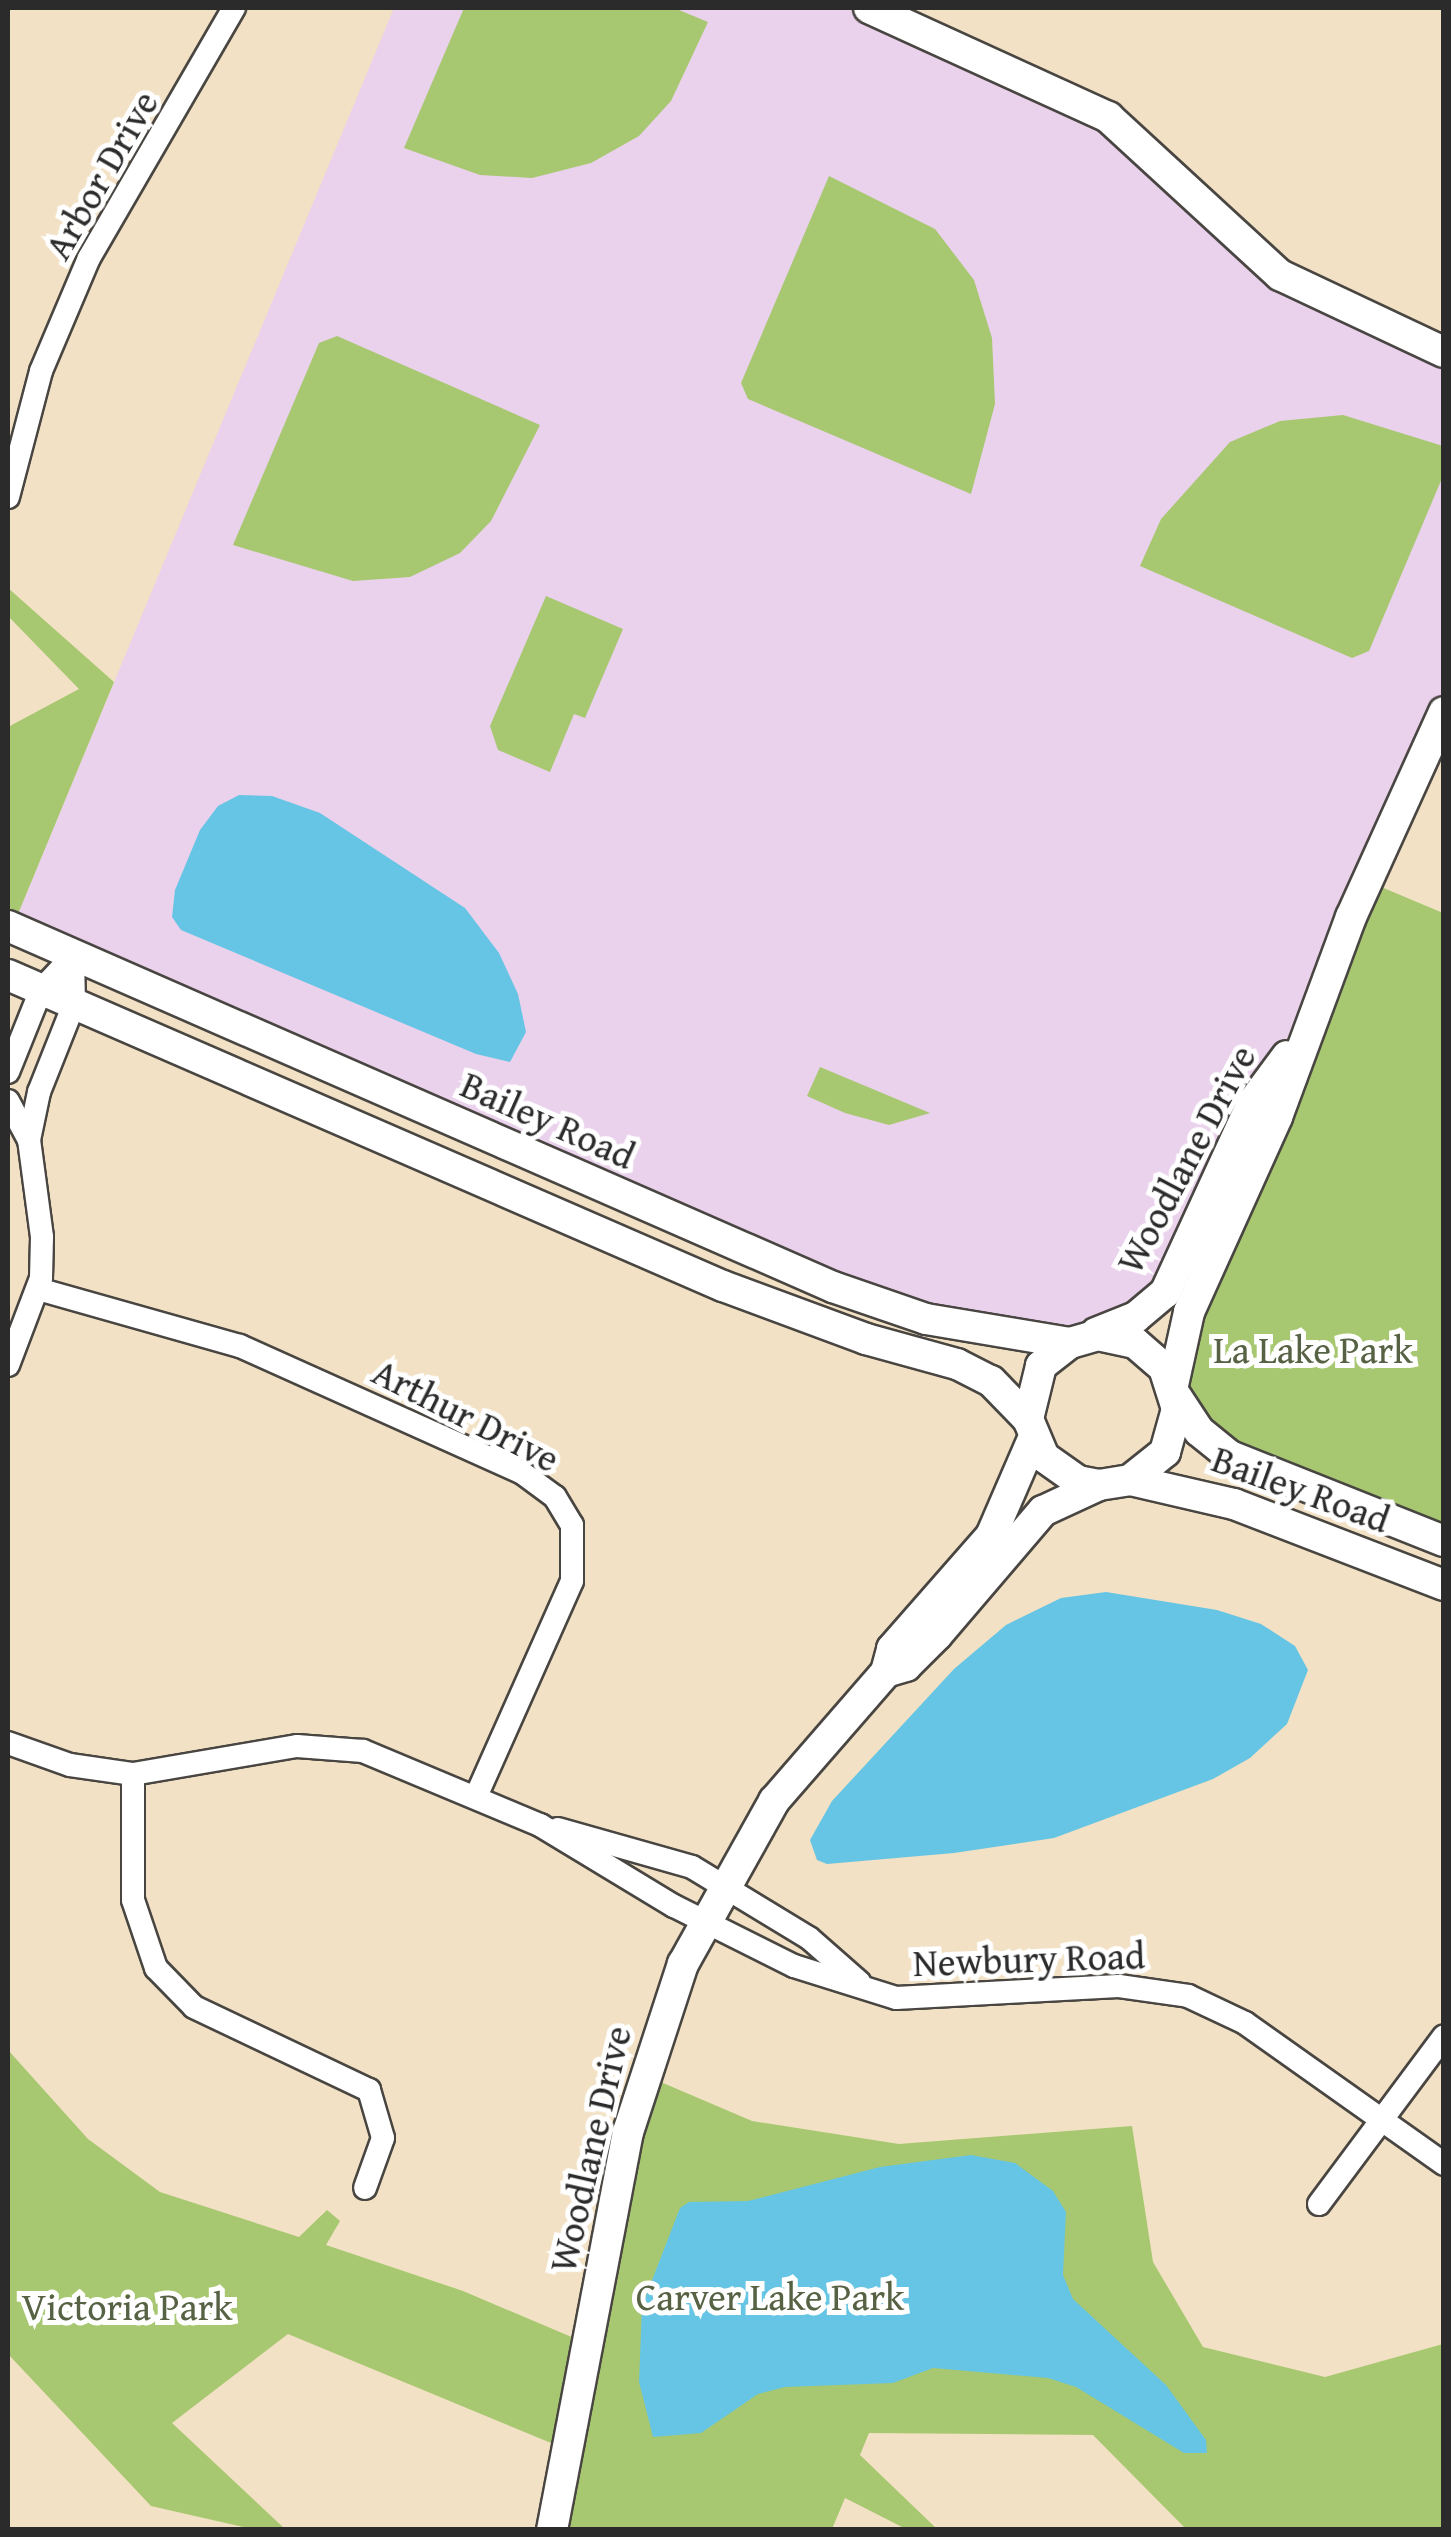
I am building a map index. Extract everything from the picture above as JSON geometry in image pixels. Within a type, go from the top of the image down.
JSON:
[{"type":"main road","points":[[868,8],[1108,117],[1280,275],[1444,352]]},
{"type":"main road","name":"Woodlane Drive","points":[[1174,1390],[1189,1312],[1277,1117],[1303,1033],[1444,712]]},
{"type":"main road","name":"Bailey Road","points":[[8,926],[833,1287],[926,1318],[1074,1341]]},
{"type":"main road","points":[[8,975],[722,1286],[968,1368],[991,1381],[1059,1472],[1098,1485],[1130,1480],[1164,1452],[1176,1424],[1174,1390],[1135,1343],[1098,1336],[1074,1341],[1041,1366],[1030,1429]]},
{"type":"main road","name":"Woodlane Drive","points":[[1074,1341],[1136,1316],[1165,1293],[1253,1102],[1303,1033]]},
{"type":"main road","name":"Bailey Road","points":[[1174,1390],[1200,1431],[1230,1456],[1444,1541]]},
{"type":"main road","name":"Woodlane Drive","points":[[552,2530],[642,2074],[705,1922],[792,1776],[886,1672],[892,1648],[991,1536],[1030,1429]]},
{"type":"main road","name":"Bailey Road","points":[[1130,1480],[1234,1504],[1444,1584]]},
{"type":"main road","name":"Woodlane Drive","points":[[886,1672],[906,1666],[938,1635],[1031,1521],[1098,1485]]},
{"type":"street","name":"Arbor Drive","points":[[8,497],[41,371],[89,258],[234,8]]},
{"type":"street","points":[[8,1072],[42,990],[73,956]]},
{"type":"street","points":[[8,1365],[38,1289],[43,1248],[29,1140],[38,1092],[74,1004],[73,956]]},
{"type":"street","points":[[8,1101],[29,1140]]},
{"type":"street","name":"Arthur Drive","points":[[38,1289],[240,1346],[520,1472],[560,1502],[574,1533],[572,1581],[476,1798]]},
{"type":"street","name":"Newbury Road","points":[[8,1742],[70,1766],[134,1774],[297,1746],[334,1746],[392,1760],[540,1825],[705,1922],[794,1966],[865,1988],[921,2000],[1118,1986],[1188,1996],[1245,2024],[1444,2164]]},
{"type":"street","points":[[134,1774],[132,1900],[156,1968],[173,1990],[214,2018],[369,2090],[383,2138],[365,2188]]},
{"type":"street","name":"Newbury Road","points":[[540,1825],[668,1858],[726,1885],[809,1938],[865,1988]]},
{"type":"street","points":[[1319,2204],[1444,2036]]},
{"type":"shaded area","points":[[394,8],[869,8],[1070,96],[1254,255],[1443,352],[1443,712],[1174,1275],[1070,1343],[971,1329],[12,928]]},
{"type":"green space","points":[[464,8],[674,8],[708,22],[671,101],[639,136],[591,163],[532,178],[480,175],[404,148]]},
{"type":"green space","points":[[829,176],[935,229],[974,280],[992,338],[995,404],[971,494],[748,399],[741,383]]},
{"type":"green space","points":[[337,336],[540,425],[491,521],[460,553],[410,577],[353,581],[233,545],[319,343]]},
{"type":"green space","points":[[1343,415],[1443,446],[1443,476],[1369,651],[1352,658],[1140,566],[1161,519],[1230,442],[1280,421]]},
{"type":"green space","points":[[8,588],[114,682],[18,914],[8,910],[8,727],[79,689],[8,616]]},
{"type":"green space","points":[[546,596],[623,629],[585,718],[574,714],[550,772],[498,750],[490,726]]},
{"type":"green space","name":"La Lake Park","points":[[1367,881],[1443,913],[1443,1541],[1321,1491],[1188,1416],[1178,1349]]},
{"type":"green space","points":[[820,1067],[930,1113],[889,1125],[845,1113],[807,1096]]},
{"type":"green space","name":"Carver Lake Park","points":[[8,2050],[88,2139],[160,2192],[299,2237],[327,2210],[340,2221],[326,2245],[463,2291],[588,2344],[642,2074],[752,2121],[899,2144],[1132,2126],[1153,2262],[1203,2347],[1325,2377],[1443,2344],[1443,2529],[1186,2529],[1093,2435],[869,2433],[860,2455],[937,2529],[906,2529],[845,2498],[832,2529],[552,2529],[568,2450],[288,2334],[172,2423],[285,2529],[252,2529],[151,2506],[8,2354]]},
{"type":"water","points":[[239,795],[272,796],[320,813],[465,908],[499,953],[518,994],[526,1032],[510,1062],[476,1054],[181,930],[172,917],[175,890],[200,830],[218,806]]},
{"type":"water","points":[[1106,1592],[1217,1610],[1261,1624],[1295,1646],[1308,1670],[1287,1724],[1250,1758],[1213,1779],[1054,1838],[954,1853],[827,1864],[817,1860],[810,1840],[832,1801],[954,1669],[1006,1625],[1061,1598]]},
{"type":"water","points":[[971,2155],[1015,2163],[1053,2191],[1066,2212],[1063,2275],[1073,2299],[1166,2385],[1206,2440],[1207,2453],[1184,2453],[1076,2387],[1048,2378],[933,2368],[893,2383],[785,2387],[758,2394],[701,2433],[653,2437],[639,2382],[642,2306],[680,2208],[689,2202],[748,2201],[880,2167]]},
{"type":"park label","name":"Victoria Park","points":[[127,2307]]}]
